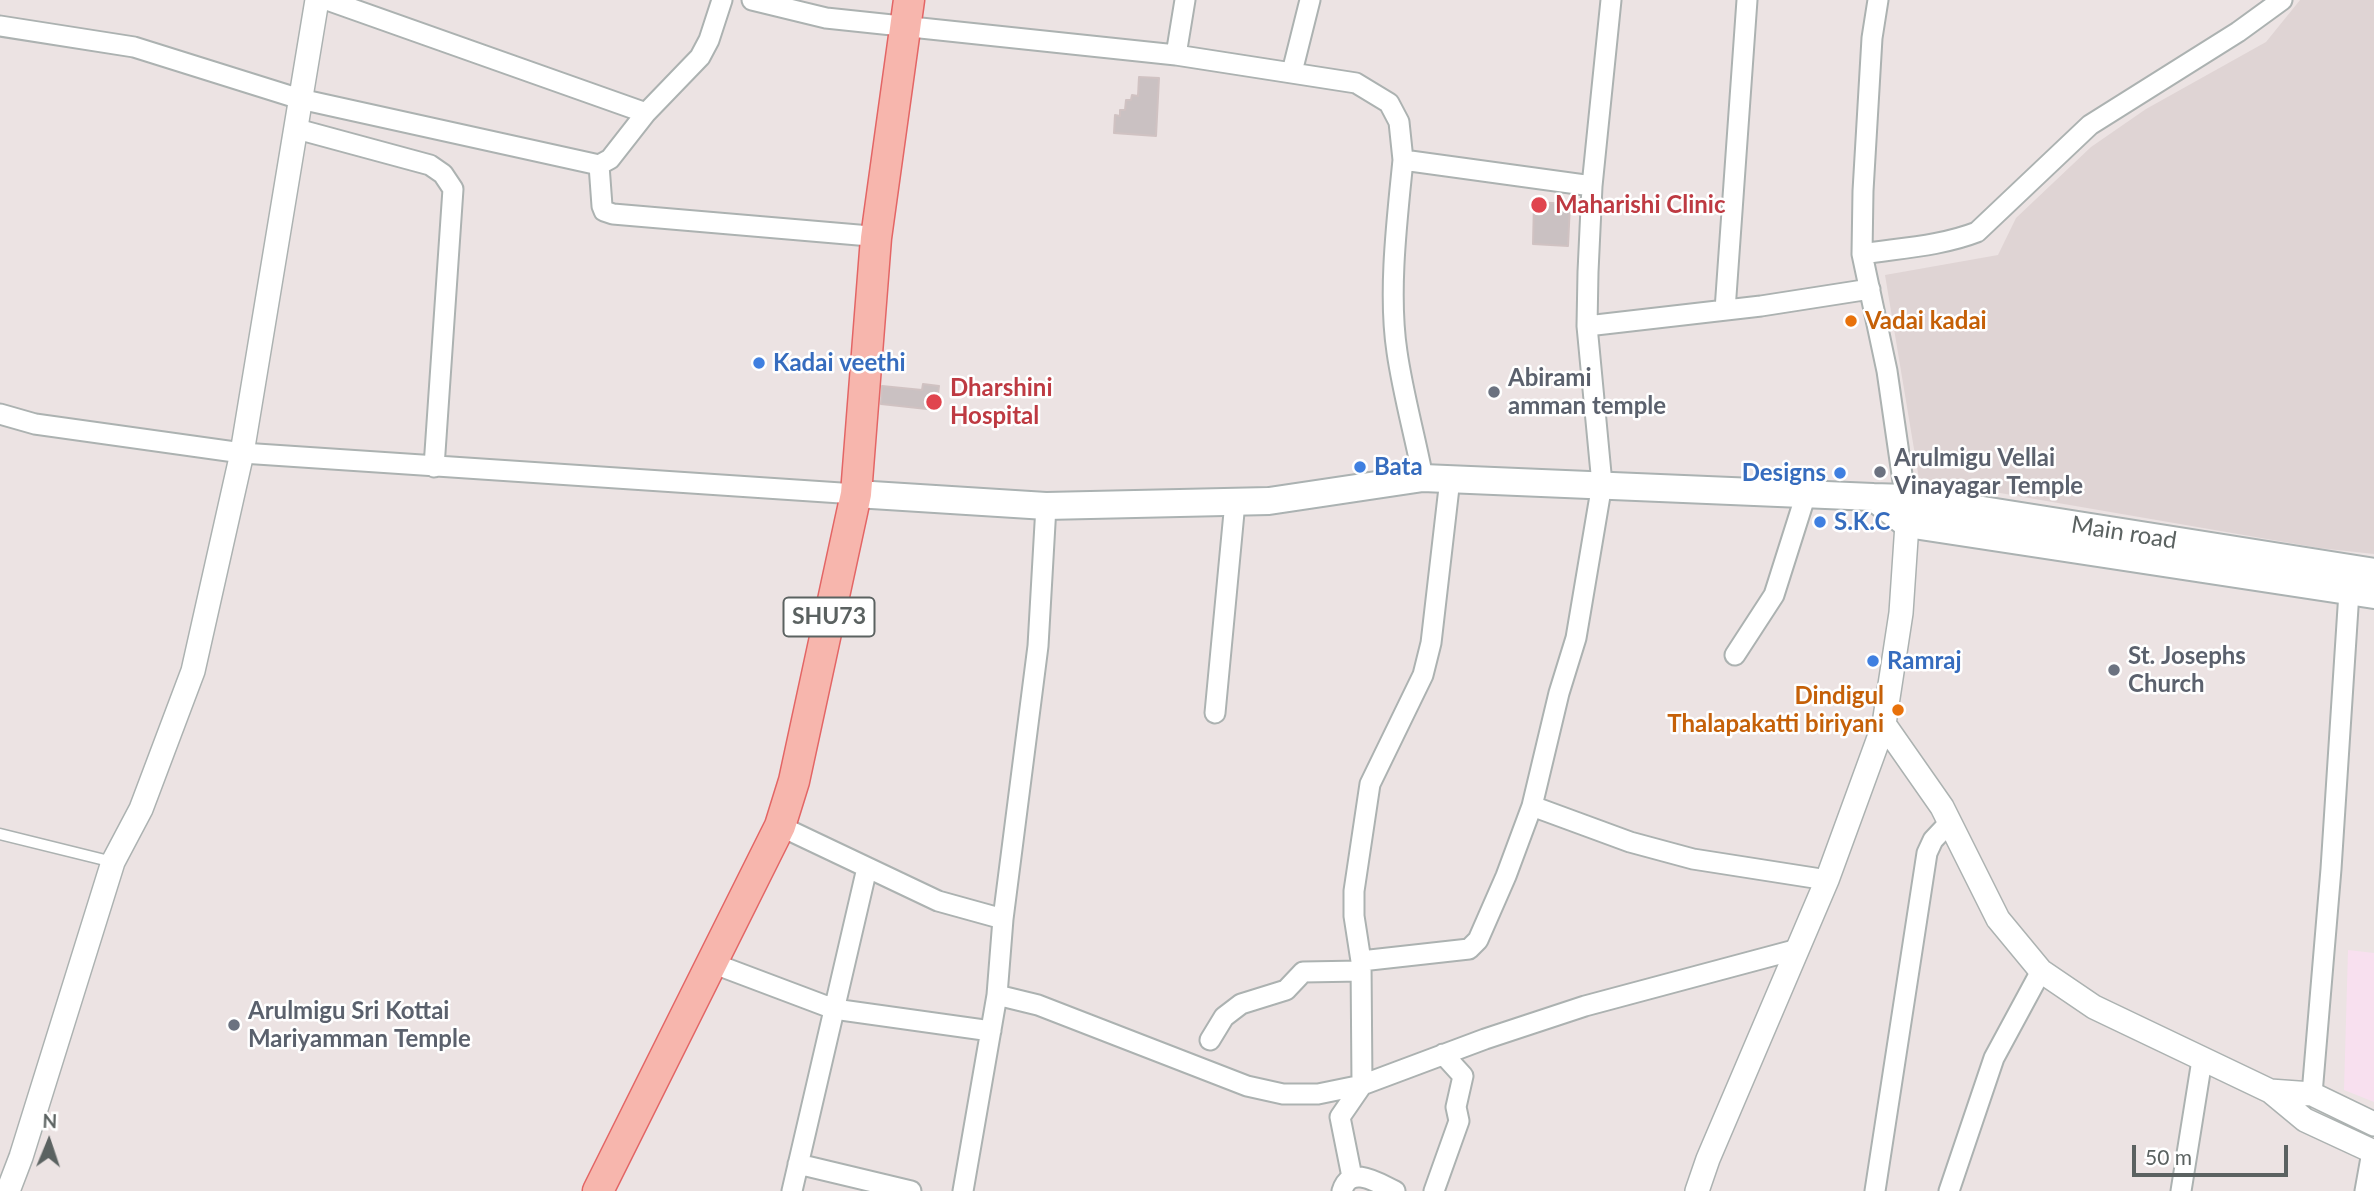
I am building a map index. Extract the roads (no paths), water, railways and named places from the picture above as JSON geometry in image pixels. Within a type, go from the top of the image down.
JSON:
[{"type":"main road","name":"SHU73","points":[[598,1191],[780,826],[794,781],[856,494],[877,238],[907,14]]},
{"type":"main road","points":[[856,494],[1046,506],[1235,502],[1269,501],[1423,478],[1873,497],[1907,511]]},
{"type":"main road","name":"Main road","points":[[1907,511],[2364,582]]},
{"type":"street","points":[[8,1191],[113,862],[141,809],[193,671],[242,453],[317,0]]},
{"type":"street","points":[[327,0],[646,113]]},
{"type":"street","points":[[0,26],[134,47],[300,99],[599,165],[610,159],[646,113],[700,57],[709,40],[722,0]]},
{"type":"street","points":[[752,0],[825,18],[907,14],[1292,72],[1356,83],[1390,103],[1399,122],[1403,160],[1394,282],[1397,351],[1423,478]]},
{"type":"street","points":[[1176,55],[1185,0]]},
{"type":"street","points":[[1292,72],[1310,0]]},
{"type":"street","points":[[1210,1040],[1223,1017],[1241,1004],[1286,990],[1303,972],[1469,949],[1478,940],[1506,876],[1532,806],[1559,692],[1577,638],[1602,484],[1587,326],[1592,186],[1611,0]]},
{"type":"street","points":[[1726,310],[1747,0]]},
{"type":"street","points":[[1698,1191],[1708,1159],[1827,880],[1884,723],[1901,613],[1907,511],[1887,371],[1863,254],[1863,191],[1870,66],[1878,0]]},
{"type":"street","points":[[1863,254],[1960,239],[1977,232],[2090,125],[2238,32],[2282,0]]},
{"type":"street","points":[[297,129],[430,165],[443,174],[453,189],[434,467]]},
{"type":"street","points":[[1403,160],[1592,186]]},
{"type":"street","points":[[599,165],[602,206],[604,211],[613,214],[877,238]]},
{"type":"street","points":[[1587,326],[1726,310],[1870,289]]},
{"type":"street","points":[[0,414],[35,424],[242,453],[856,494]]},
{"type":"street","points":[[1395,1191],[1360,1177],[1347,1184],[1340,1117],[1362,1085],[1361,966],[1354,916],[1354,891],[1370,784],[1423,675],[1431,643],[1450,479]]},
{"type":"street","points":[[1735,655],[1774,595],[1806,494]]},
{"type":"street","points":[[1215,713],[1235,502]]},
{"type":"street","points":[[963,1191],[997,995],[1003,919],[1038,646],[1046,506]]},
{"type":"street","points":[[2312,1094],[2331,869],[2364,582]]},
{"type":"street","points":[[1884,723],[1942,807],[1998,919],[2041,971],[2094,1007],[2270,1090],[2305,1120],[2373,1152],[2365,1191]]},
{"type":"street","points":[[1532,806],[1630,842],[1693,859],[1827,880]]},
{"type":"street","points":[[1874,1191],[1927,853],[1933,840],[1949,823]]},
{"type":"street","points":[[780,826],[938,901],[1003,919]]},
{"type":"street","points":[[792,1191],[867,868]]},
{"type":"street","points":[[997,995],[1038,1005],[1247,1086],[1283,1094],[1318,1094],[1362,1085],[1443,1054],[1585,1006],[1798,949]]},
{"type":"street","points":[[712,963],[834,1009],[991,1031]]},
{"type":"street","points":[[1950,1191],[1994,1058],[2041,971]]},
{"type":"street","points":[[1434,1191],[1459,1121],[1456,1107],[1463,1076],[1443,1054]]},
{"type":"street","points":[[2181,1191],[2202,1060]]},
{"type":"street","points":[[2270,1090],[2312,1094],[2374,1124]]},
{"type":"street","points":[[798,1164],[911,1191]]},
{"type":"lane","points":[[0,834],[113,862]]},
{"type":"place","name":"Maharishi Clinic","points":[[1539,205]]},
{"type":"place","name":"Vadai kadai","points":[[1851,321]]},
{"type":"place","name":"Kadai veethi","points":[[759,363]]},
{"type":"place","name":"Abirami amman temple","points":[[1494,392]]},
{"type":"place","name":"Dharshini Hospital","points":[[934,402]]},
{"type":"place","name":"Bata","points":[[1360,467]]},
{"type":"place","name":"Arulmigu Vellai Vinayagar Temple","points":[[1880,472]]},
{"type":"place","name":"Designs","points":[[1840,473]]},
{"type":"place","name":"S.K.C","points":[[1820,522]]},
{"type":"place","name":"Ramraj","points":[[1873,661]]},
{"type":"place","name":"St. Josephs Church","points":[[2114,670]]},
{"type":"place","name":"Dindigul Thalapakatti biriyani","points":[[1898,710]]},
{"type":"place","name":"Arulmigu Sri Kottai Mariyamman Temple","points":[[234,1025]]}]
